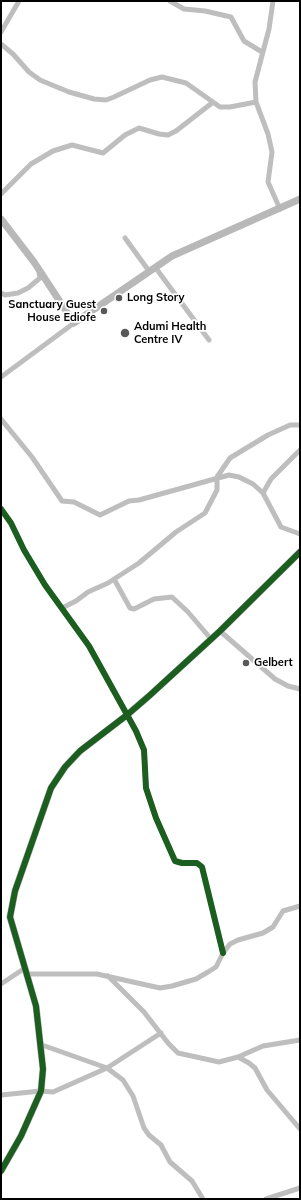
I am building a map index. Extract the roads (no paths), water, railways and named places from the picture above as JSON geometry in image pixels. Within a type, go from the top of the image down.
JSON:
[{"type":"street","points":[[1,32],[19,1]]},
{"type":"street","points":[[170,1],[184,10],[205,11],[231,17],[244,41],[262,52]]},
{"type":"street","points":[[273,1],[269,29],[254,82],[256,102],[268,134],[272,152],[268,182],[280,209]]},
{"type":"street","points":[[1,44],[13,54],[29,72],[40,80],[84,96],[106,100],[150,80],[162,77],[186,83],[212,103],[220,107],[230,108],[256,102]]},
{"type":"street","points":[[1,194],[31,164],[53,151],[72,145],[103,153],[125,135],[139,128],[160,134],[168,134],[176,131],[212,103]]},
{"type":"street","points":[[1,377],[74,323],[152,269],[182,251],[300,199]]},
{"type":"street","points":[[1,219],[39,269],[74,323]]},
{"type":"street","points":[[125,238],[152,269],[208,340]]},
{"type":"street","points":[[1,293],[5,295],[18,293],[28,288],[40,278],[39,269]]},
{"type":"street","points":[[1,419],[32,457],[62,501],[74,502],[100,514],[129,501],[138,500],[229,475],[239,477],[253,484],[263,493],[281,527],[300,534]]},
{"type":"street","points":[[62,608],[139,563],[176,532],[205,513],[217,490],[218,477],[230,458],[268,435],[290,425],[300,425]]},
{"type":"street","points":[[263,493],[271,479],[300,450]]},
{"type":"street","points":[[1,509],[11,523],[31,562],[89,646],[127,715],[144,750],[148,795],[172,857],[179,863],[197,863],[202,867],[223,953]]},
{"type":"street","points":[[1,1171],[22,1136],[41,1091],[43,1069],[42,1045],[36,1006],[10,917],[12,903],[51,788],[65,767],[80,752],[127,715],[220,631],[300,552]]},
{"type":"street","points":[[114,579],[130,608],[138,607],[154,599],[172,597],[188,612],[211,639]]},
{"type":"street","points":[[220,631],[275,679],[288,686],[300,689]]},
{"type":"street","points":[[1,984],[26,971],[107,975],[160,988],[172,986],[196,979],[216,967],[223,953],[230,944],[238,940],[256,936],[270,929],[276,923],[283,911],[300,906]]},
{"type":"street","points":[[107,975],[144,1012],[172,1048],[182,1055],[219,1062],[238,1057],[263,1046],[300,1040]]},
{"type":"street","points":[[1,1095],[41,1091],[53,1092],[107,1068],[160,1033]]},
{"type":"street","points":[[42,1045],[107,1068],[127,1084],[138,1108],[144,1128],[149,1135],[165,1150],[170,1162],[192,1181],[203,1199]]},
{"type":"street","points":[[238,1057],[255,1068],[266,1090],[300,1129]]},
{"type":"street","points":[[266,1199],[300,1188]]},
{"type":"place","name":"Long Story","points":[[119,298]]},
{"type":"place","name":"Sanctuary Guest House Ediofe","points":[[104,311]]},
{"type":"place","name":"Adumi Health Centre IV","points":[[125,333]]},
{"type":"place","name":"Gelbert","points":[[246,663]]}]
